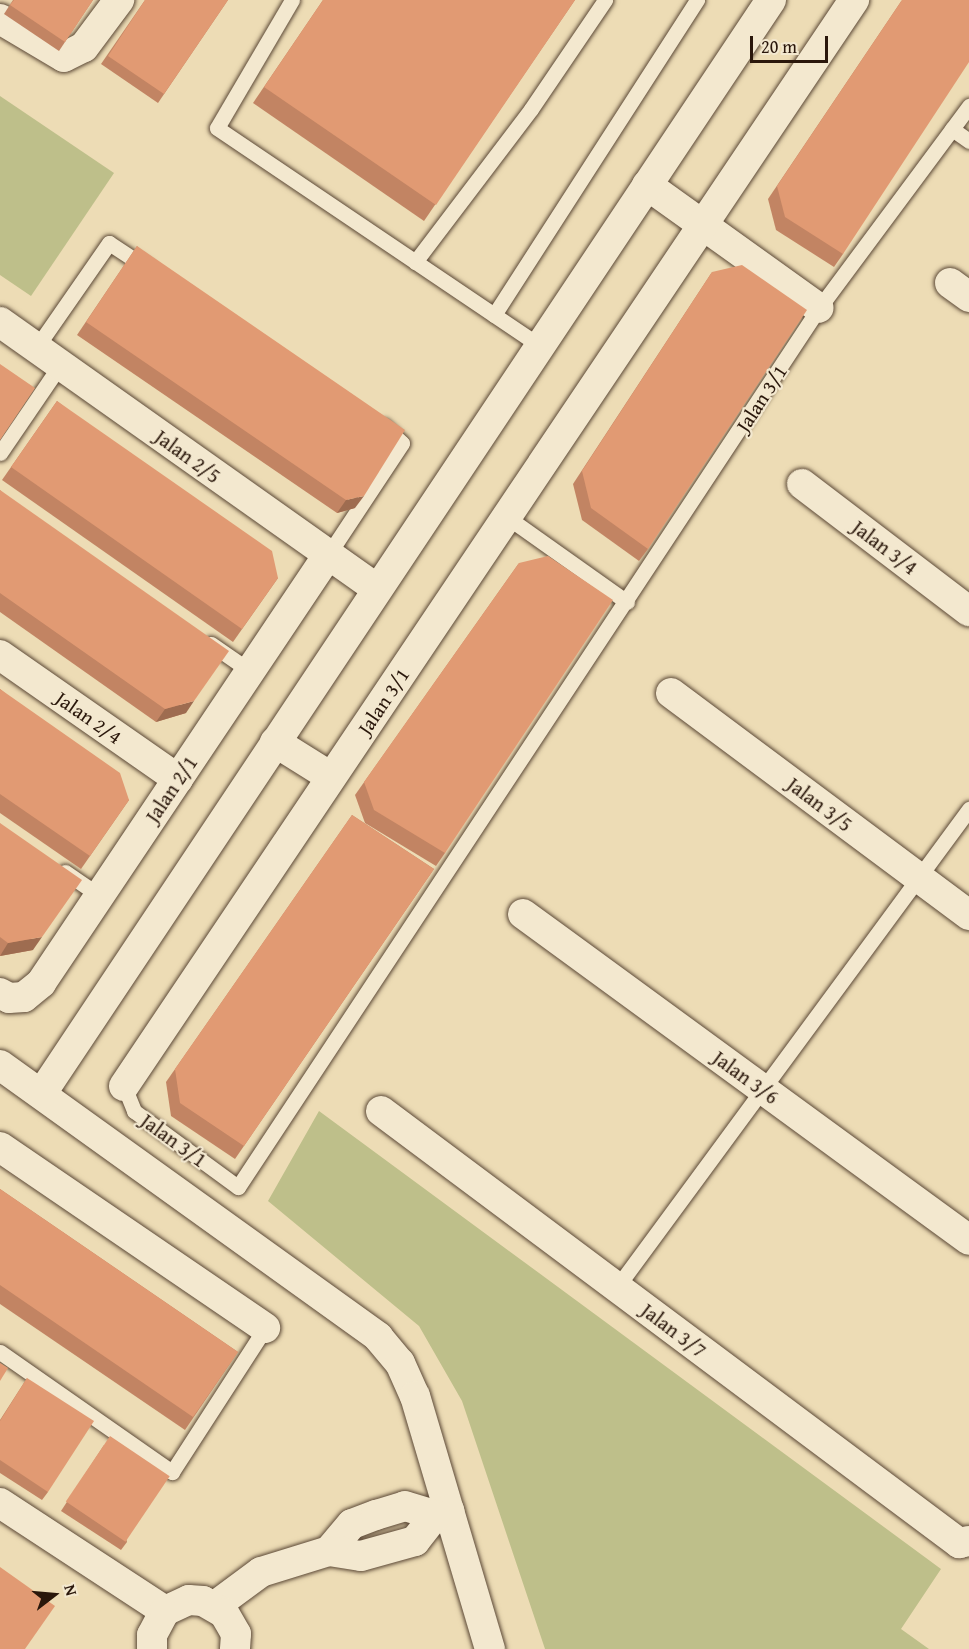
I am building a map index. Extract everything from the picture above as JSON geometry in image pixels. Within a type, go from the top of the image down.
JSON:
[{"type":"street","points":[[0,19],[64,57],[84,47],[119,0]]},
{"type":"street","points":[[42,1093],[376,588],[771,0]]},
{"type":"street","name":"Jalan 3/1","points":[[124,1086],[507,517],[700,224],[854,0]]},
{"type":"street","points":[[647,185],[819,308]]},
{"type":"street","name":"Jalan 2/5","points":[[0,322],[376,588]]},
{"type":"street","name":"Jalan 3/4","points":[[802,484],[969,611]]},
{"type":"street","name":"Jalan 2/1","points":[[0,993],[9,998],[24,997],[41,983],[328,555]]},
{"type":"street","name":"Jalan 2/4","points":[[0,655],[178,779]]},
{"type":"street","name":"Jalan 3/5","points":[[670,693],[969,915]]},
{"type":"street","points":[[275,742],[332,777]]},
{"type":"street","name":"Jalan 3/6","points":[[523,914],[969,1240]]},
{"type":"street","points":[[0,1065],[42,1093],[378,1337],[400,1363],[416,1396],[442,1513],[490,1649]]},
{"type":"street","name":"Jalan 3/7","points":[[381,1111],[959,1543],[969,1541]]},
{"type":"street","points":[[0,1147],[265,1328]]},
{"type":"street","points":[[0,1503],[165,1611]]},
{"type":"street","points":[[215,1606],[261,1572],[329,1551],[361,1556],[415,1541],[442,1513]]},
{"type":"street","points":[[152,1649],[152,1635],[165,1611],[189,1600],[215,1606],[231,1623],[235,1649]]},
{"type":"lane","points":[[291,0],[217,128],[540,345]]},
{"type":"lane","points":[[415,262],[531,109],[605,0]]},
{"type":"lane","points":[[494,315],[696,0]]},
{"type":"lane","name":"Jalan 3/1","points":[[124,1086],[134,1111],[238,1187],[627,602],[819,308],[969,106]]},
{"type":"lane","points":[[952,129],[969,141]]},
{"type":"lane","points":[[0,453],[48,356],[109,243],[158,275]]},
{"type":"lane","points":[[328,555],[402,443],[373,418]]},
{"type":"lane","points":[[507,517],[627,602]]},
{"type":"lane","points":[[193,631],[250,671]]},
{"type":"lane","points":[[617,1287],[969,809]]},
{"type":"lane","points":[[54,865],[100,896]]},
{"type":"lane","points":[[0,1352],[172,1472],[265,1328]]},
{"type":"green space","points":[[0,96],[114,173],[31,296],[0,275]]},
{"type":"green space","points":[[319,1111],[941,1569],[901,1629],[929,1649],[545,1649],[462,1401],[419,1326],[268,1201]]},
{"type":"building","points":[[14,0],[93,0],[65,42],[10,5]]},
{"type":"building","points":[[145,0],[228,0],[164,94],[108,56]]},
{"type":"building","points":[[323,0],[575,0],[436,205],[264,87]]},
{"type":"building","points":[[902,0],[969,0],[969,62],[843,254],[785,217],[777,186]]},
{"type":"building","points":[[137,246],[405,430],[364,496],[346,500],[86,322]]},
{"type":"building","points":[[742,265],[807,310],[648,549],[591,508],[582,471],[712,272]]},
{"type":"building","points":[[0,364],[35,388],[0,440]]},
{"type":"building","points":[[57,401],[272,551],[278,578],[242,629],[11,467]]},
{"type":"building","points":[[0,490],[229,651],[194,701],[165,709],[0,593]]},
{"type":"building","points":[[548,556],[613,600],[445,853],[374,810],[364,782],[519,563]]},
{"type":"building","points":[[0,689],[120,773],[129,800],[90,856],[0,794]]},
{"type":"building","points":[[352,815],[434,869],[244,1146],[180,1103],[175,1069]]},
{"type":"building","points":[[0,823],[82,880],[42,937],[8,943],[0,937]]},
{"type":"building","points":[[0,1189],[238,1352],[193,1417],[0,1285]]},
{"type":"building","points":[[0,1363],[8,1368],[0,1381]]},
{"type":"building","points":[[27,1378],[94,1421],[48,1492],[0,1460],[0,1421]]},
{"type":"building","points":[[110,1436],[170,1476],[126,1542],[66,1501]]},
{"type":"building","points":[[0,1567],[55,1606],[25,1649],[0,1649]]}]
